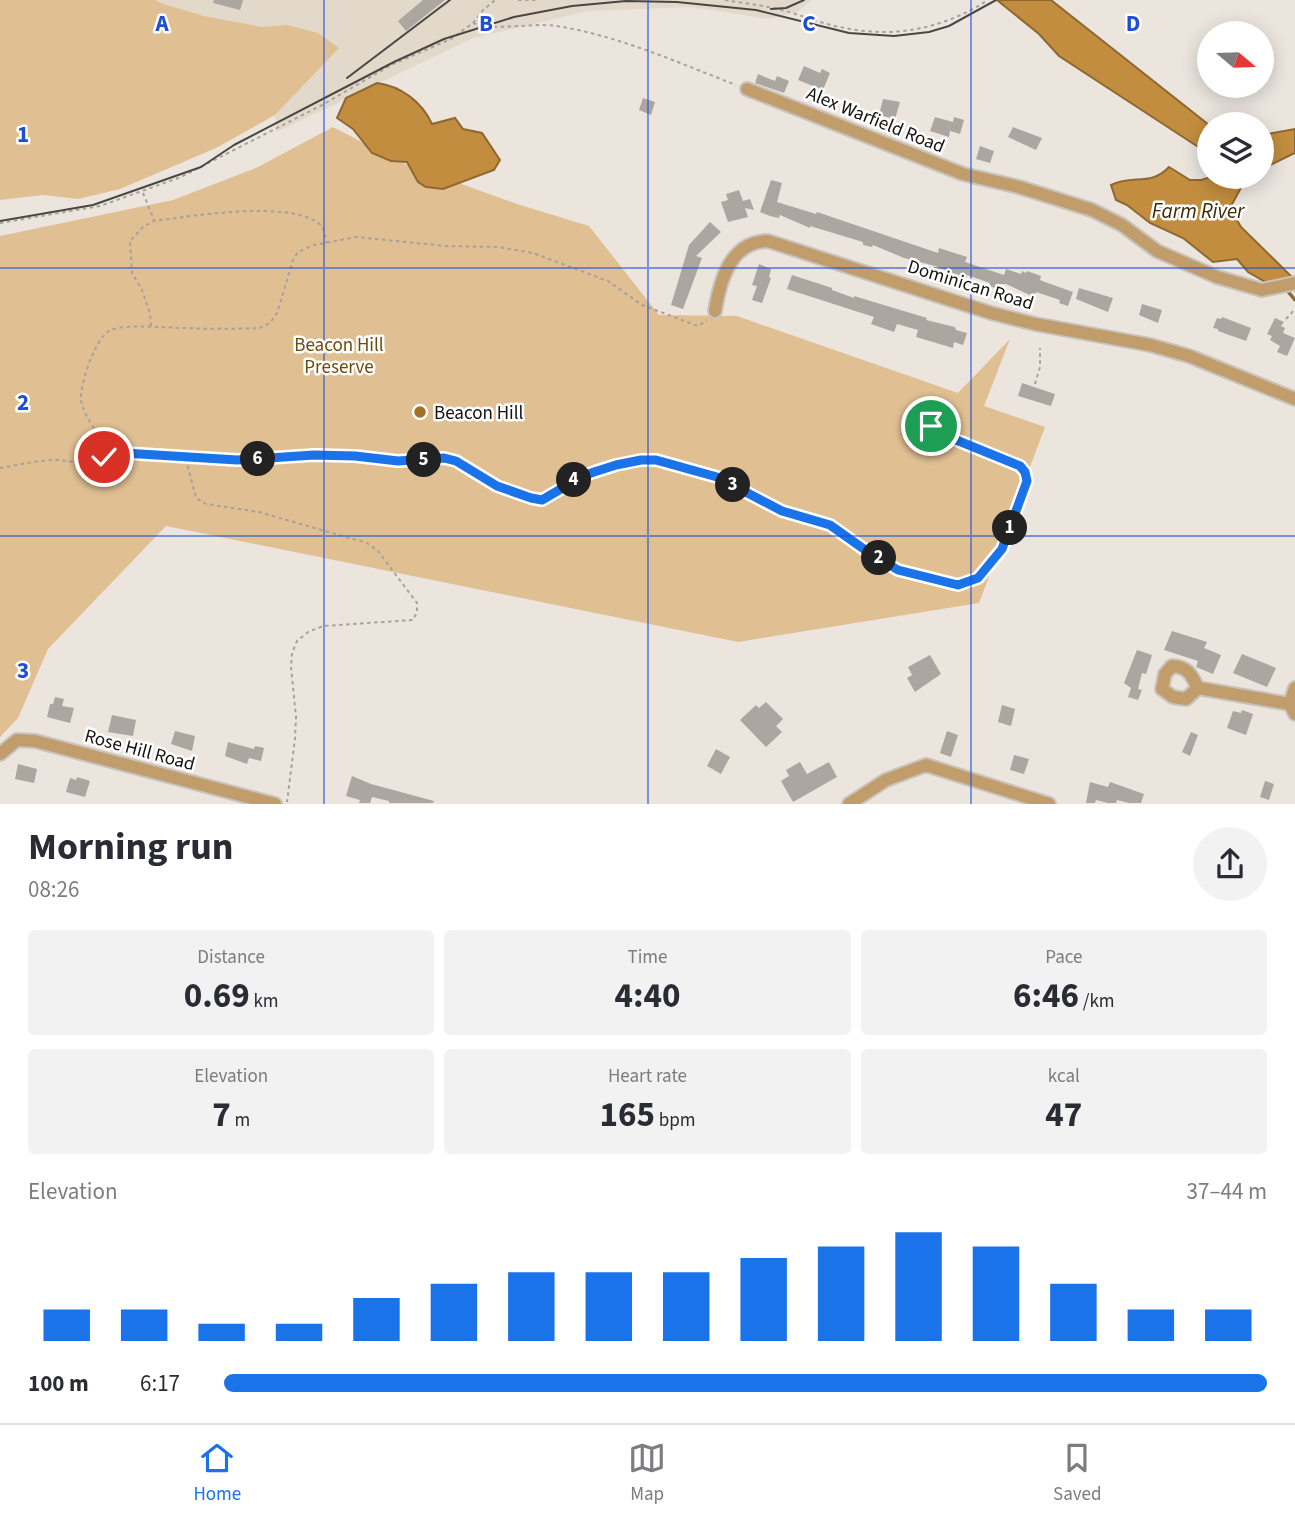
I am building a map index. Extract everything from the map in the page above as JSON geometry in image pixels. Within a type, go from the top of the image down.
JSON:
[{"type":"street","name":"Alex Warfield Road","points":[[747,89],[963,174],[1018,187],[1092,210],[1122,225],[1146,245],[1176,261],[1253,288],[1269,290],[1295,283]]},
{"type":"street","name":"Dominican Road","points":[[715,311],[726,271],[736,255],[754,243],[768,242],[991,313],[1035,324],[1150,345],[1189,356],[1295,399]]},
{"type":"street","points":[[1198,688],[1292,709],[1295,688]]},
{"type":"street","name":"Rose Hill Road","points":[[0,754],[18,740],[24,739],[275,803]]},
{"type":"street","points":[[849,803],[886,780],[926,765],[1049,803]]},
{"type":"path","points":[[0,223],[100,206],[143,192],[222,157],[391,65],[451,39],[473,23],[495,0]]},
{"type":"path","points":[[518,0],[537,0]]},
{"type":"path","points":[[725,0],[777,9],[839,27],[885,33],[930,27],[949,21],[988,0]]},
{"type":"path","points":[[473,23],[491,27],[543,23],[583,31],[629,43],[747,89]]},
{"type":"path","points":[[143,192],[155,221]]},
{"type":"path","points":[[151,327],[150,313],[142,290],[131,273],[130,242],[143,227],[155,221],[229,211],[281,213],[319,224],[325,231],[326,244]]},
{"type":"path","points":[[108,452],[83,407],[81,397],[85,376],[104,335],[111,330],[151,327],[260,328],[270,323],[277,313],[293,260],[298,252],[314,245],[356,237],[446,246],[519,249],[567,264],[608,281],[642,305],[687,323],[698,326],[715,311]]},
{"type":"path","points":[[1286,318],[1295,309]]},
{"type":"path","points":[[1035,384],[1040,367],[1040,348]]},
{"type":"path","points":[[0,468],[55,460],[86,464],[100,460],[108,452],[237,460],[314,455],[398,461],[444,458],[456,461],[497,486],[542,500],[594,472],[641,460],[656,460],[717,477],[782,511],[830,525],[898,570],[958,585],[978,578],[1002,549],[1027,481],[1020,466],[939,433],[931,426],[930,417],[935,411],[953,406]]},
{"type":"path","points":[[186,458],[196,498],[206,504],[258,512],[367,543],[378,551],[417,603],[413,620],[324,626],[308,632],[297,641],[292,653],[291,667],[296,717],[287,803]]},
{"type":"shaded area","points":[[10,0],[812,0],[797,12],[769,19],[692,7],[589,11],[473,38],[277,132],[275,115],[322,64],[111,60],[22,37],[5,7]]},
{"type":"green space","points":[[0,0],[156,0],[204,16],[262,27],[287,25],[318,33],[339,48],[275,115],[216,148],[120,189],[78,199],[43,195],[0,200]]},
{"type":"green space","name":"Beacon Hill Preserve","points":[[333,127],[400,162],[517,204],[589,226],[659,315],[737,316],[958,393],[1010,339],[984,406],[1045,427],[979,603],[738,642],[166,526],[48,649],[18,718],[0,737],[0,236],[173,200],[256,168]]},
{"type":"water","name":"Farm River","points":[[997,0],[1051,0],[1197,116],[1197,146],[1059,56],[1039,34]]},
{"type":"water","points":[[377,83],[410,96],[423,109],[432,124],[455,118],[463,129],[482,133],[500,160],[494,170],[443,189],[426,187],[418,182],[407,162],[391,161],[372,153],[353,129],[337,118],[346,98]]},
{"type":"water","points":[[1295,129],[1295,153],[1274,163],[1274,133]]},
{"type":"water","name":"Farm River","points":[[1169,167],[1190,180],[1197,180],[1197,189],[1240,189],[1230,208],[1241,227],[1293,278],[1272,286],[1248,272],[1237,259],[1213,262],[1183,238],[1150,223],[1116,200],[1111,185],[1127,180],[1148,179]]},
{"type":"building","points":[[214,0],[243,0],[240,10],[213,3]]},
{"type":"building","points":[[423,0],[445,0],[406,31],[398,21]]},
{"type":"building","points":[[804,66],[820,73],[822,69],[830,73],[823,90],[798,80]]},
{"type":"building","points":[[758,74],[775,81],[777,76],[789,81],[784,93],[755,83]]},
{"type":"building","points":[[643,98],[655,102],[651,115],[639,110]]},
{"type":"building","points":[[883,99],[900,102],[895,119],[879,115]]},
{"type":"building","points":[[935,117],[953,122],[954,117],[964,120],[960,134],[950,131],[949,137],[930,131]]},
{"type":"building","points":[[1013,127],[1042,138],[1036,150],[1008,137]]},
{"type":"building","points":[[980,146],[994,151],[990,163],[976,159]]},
{"type":"building","points":[[771,180],[782,183],[777,202],[816,214],[817,212],[938,253],[939,248],[967,257],[965,262],[1004,275],[1006,269],[1021,274],[1022,271],[1027,271],[1041,276],[1040,280],[1073,292],[1068,306],[1059,303],[1060,300],[1036,292],[1034,297],[1006,284],[999,284],[998,289],[989,286],[990,283],[967,275],[966,278],[873,245],[863,245],[863,242],[810,228],[780,215],[779,218],[760,212]]},
{"type":"building","points":[[739,190],[743,201],[750,199],[754,210],[745,208],[748,217],[728,222],[721,202],[728,200],[726,194]]},
{"type":"building","points":[[710,222],[721,232],[696,256],[702,258],[683,309],[671,305],[689,245]]},
{"type":"building","points":[[759,264],[771,269],[771,278],[762,303],[752,300],[757,286],[752,285]]},
{"type":"building","points":[[792,275],[854,298],[955,327],[956,330],[967,333],[963,345],[954,342],[953,348],[916,337],[918,330],[897,324],[894,332],[871,324],[874,317],[787,289]]},
{"type":"building","points":[[1079,288],[1113,298],[1108,312],[1076,299]]},
{"type":"building","points":[[1142,304],[1162,310],[1158,323],[1139,315]]},
{"type":"building","points":[[1222,317],[1251,328],[1246,341],[1213,328],[1217,318]]},
{"type":"building","points":[[1275,318],[1284,322],[1281,326],[1285,328],[1283,333],[1295,338],[1287,356],[1277,352],[1280,346],[1270,340],[1272,336],[1267,334]]},
{"type":"building","points":[[1022,383],[1055,394],[1051,406],[1018,396]]},
{"type":"building","points":[[1172,631],[1207,642],[1204,648],[1221,655],[1213,674],[1196,667],[1198,661],[1164,650]]},
{"type":"building","points":[[1137,650],[1152,655],[1146,674],[1142,673],[1138,689],[1142,690],[1138,700],[1128,697],[1131,688],[1124,683]]},
{"type":"building","points":[[1242,654],[1276,668],[1267,687],[1233,673]]},
{"type":"building","points":[[930,655],[941,674],[915,692],[907,678],[912,675],[908,667]]},
{"type":"building","points":[[55,697],[64,699],[62,706],[74,708],[70,723],[47,717]]},
{"type":"building","points":[[766,702],[783,719],[776,726],[782,732],[766,747],[740,720],[756,705],[759,708]]},
{"type":"building","points":[[1002,705],[1015,709],[1011,726],[998,722]]},
{"type":"building","points":[[1242,710],[1253,714],[1246,735],[1227,728],[1233,711],[1241,713]]},
{"type":"building","points":[[112,715],[136,720],[133,736],[108,732]]},
{"type":"building","points":[[175,731],[195,736],[192,751],[171,744]]},
{"type":"building","points":[[947,731],[958,735],[951,757],[940,753]]},
{"type":"building","points":[[1191,732],[1198,735],[1190,756],[1182,752]]},
{"type":"building","points":[[228,742],[254,749],[255,746],[264,748],[261,761],[249,758],[247,764],[225,756]]},
{"type":"building","points":[[716,749],[730,757],[721,774],[707,766]]},
{"type":"building","points":[[1014,755],[1029,759],[1024,774],[1010,770]]},
{"type":"building","points":[[800,762],[807,774],[829,762],[837,777],[793,802],[781,781],[789,776],[786,770]]},
{"type":"building","points":[[18,764],[37,769],[34,783],[15,779]]},
{"type":"building","points":[[352,776],[371,784],[434,801],[389,803],[372,797],[370,803],[359,803],[360,800],[346,796]]},
{"type":"building","points":[[77,777],[90,781],[85,797],[66,792],[70,778],[76,780]]},
{"type":"building","points":[[1265,781],[1274,784],[1269,800],[1260,797]]},
{"type":"building","points":[[1090,782],[1108,787],[1110,782],[1144,794],[1141,803],[1117,800],[1116,803],[1108,803],[1096,800],[1095,803],[1086,803]]},
{"type":"waterway","name":"Farm River","points":[[1285,288],[1295,300]]},
{"type":"tram line","points":[[347,78],[450,0]]},
{"type":"tram line","points":[[771,9],[786,8],[804,0]]},
{"type":"tram line","points":[[0,221],[93,205],[201,167],[234,145],[394,62],[444,39],[514,17],[572,6],[626,1],[677,2],[756,10],[849,33],[894,36],[929,32],[949,26],[996,0]]},
{"type":"place","name":"Beacon Hill","points":[[420,412]]},
{"type":"route","points":[[104,457],[108,452],[237,460],[314,455],[398,461],[444,458],[456,461],[497,486],[542,500],[569,483],[594,472],[641,460],[656,460],[726,480],[754,498],[782,511],[841,530],[868,552],[898,570],[944,583],[968,583],[988,568],[1002,549],[1023,498],[1027,481],[1025,472],[1012,462],[939,433],[931,426]]}]
